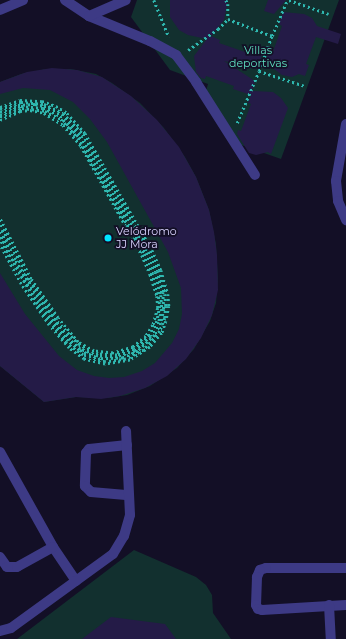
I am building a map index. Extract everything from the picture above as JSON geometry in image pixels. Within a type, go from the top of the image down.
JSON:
[{"type":"street","points":[[0,10],[23,0]]},
{"type":"street","points":[[65,0],[89,16],[150,41],[176,55],[196,82],[255,175]]},
{"type":"street","points":[[89,16],[126,0]]},
{"type":"street","points":[[346,124],[336,181],[338,201],[346,220]]},
{"type":"street","points":[[0,631],[11,628],[113,554],[124,536],[130,515],[126,431]]},
{"type":"street","points":[[127,445],[89,449],[86,453],[85,486],[91,492],[129,495]]},
{"type":"street","points":[[0,452],[3,466],[76,581]]},
{"type":"street","points":[[0,557],[7,567],[17,567],[53,547]]},
{"type":"street","points":[[346,568],[266,568],[260,570],[257,577],[256,605],[258,609],[262,610],[346,605]]},
{"type":"street","points":[[328,605],[331,639]]},
{"type":"street","points":[[4,639],[11,628]]},
{"type":"path","points":[[154,0],[176,55],[191,49],[218,29],[228,19],[228,4],[226,0]]},
{"type":"path","points":[[237,123],[260,71],[272,36],[288,0],[329,14]]},
{"type":"path","points":[[228,19],[272,36]]},
{"type":"path","points":[[260,71],[305,86]]},
{"type":"path","points":[[0,114],[24,101],[48,104],[66,114],[86,137],[157,264],[164,284],[167,303],[166,318],[161,332],[145,350],[123,361],[99,362],[80,355],[68,346],[36,304],[0,231]]},
{"type":"path","points":[[0,114],[18,105],[35,104],[44,106],[62,114],[81,136],[154,265],[161,284],[164,303],[163,317],[156,333],[143,348],[123,358],[100,359],[79,350],[68,341],[38,303],[13,261],[0,231]]},
{"type":"path","points":[[0,114],[21,106],[32,106],[48,109],[67,122],[84,144],[146,253],[157,279],[161,295],[162,308],[159,322],[151,336],[135,351],[117,357],[98,356],[80,349],[70,340],[40,301],[15,260],[0,231]]},
{"type":"path","points":[[0,114],[19,109],[30,108],[43,110],[61,119],[78,138],[144,254],[152,273],[158,292],[160,306],[157,321],[150,335],[134,349],[116,355],[98,354],[79,345],[60,324],[39,295],[0,231]]},
{"type":"path","points":[[0,114],[10,115],[32,111],[46,114],[63,125],[80,147],[150,274],[156,298],[156,310],[153,322],[146,335],[130,347],[113,352],[94,350],[79,341],[59,318],[0,231]]},
{"type":"green space","name":"Villas deportivas","points":[[137,0],[339,0],[281,159],[233,142],[205,94],[208,84],[170,70],[131,17]]},
{"type":"green space","name":"Velódromo JJ Mora","points":[[46,69],[71,69],[96,74],[112,83],[140,103],[164,128],[185,157],[196,177],[209,210],[216,244],[218,279],[216,303],[210,321],[194,349],[177,368],[150,386],[127,395],[108,398],[76,397],[44,402],[0,366],[0,82],[21,74]]},
{"type":"green space","points":[[134,550],[196,577],[206,585],[212,595],[213,613],[231,639],[17,639]]},
{"type":"building","points":[[170,0],[228,0],[224,20],[211,36],[220,40],[219,43],[245,52],[247,49],[262,54],[258,69],[224,61],[255,81],[252,91],[273,92],[281,98],[288,108],[271,154],[268,152],[256,155],[249,153],[237,134],[238,130],[241,131],[251,104],[248,103],[251,95],[233,89],[234,86],[206,76],[205,79],[201,78],[196,72],[194,56],[207,39],[188,35],[179,30],[170,17]]},
{"type":"building","points":[[268,0],[286,0],[274,14],[264,11]]},
{"type":"building","points":[[283,12],[304,14],[312,18],[317,26],[341,34],[338,44],[316,37],[306,64],[309,65],[305,76],[299,74],[292,77],[282,75],[265,62],[269,51],[273,52],[282,26],[279,24]]},
{"type":"building","points":[[52,68],[77,70],[102,77],[131,96],[157,120],[179,147],[196,177],[209,210],[214,232],[217,255],[218,290],[212,315],[201,338],[186,359],[167,376],[145,388],[120,396],[101,399],[76,397],[44,402],[0,366],[0,273],[25,314],[59,356],[77,370],[94,376],[109,378],[124,377],[142,371],[155,363],[172,343],[179,329],[182,314],[181,288],[168,252],[107,142],[90,119],[73,102],[50,90],[23,88],[0,94],[0,82],[27,72]]},
{"type":"building","points":[[111,617],[165,624],[176,639],[82,639]]},
{"type":"place","name":"Velódromo JJ Mora","points":[[108,238]]}]
